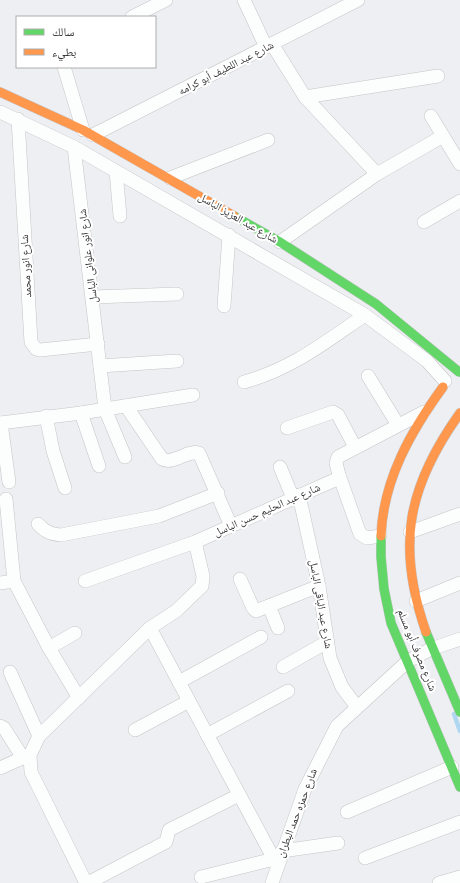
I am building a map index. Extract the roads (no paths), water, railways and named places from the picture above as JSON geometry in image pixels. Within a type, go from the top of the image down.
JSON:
[{"type":"street","points":[[134,16],[166,0]]},
{"type":"street","points":[[244,0],[269,46],[305,97],[377,174]]},
{"type":"street","name":"شارع عبد اللطيف أبو كرامه","points":[[88,132],[269,46],[358,0]]},
{"type":"street","points":[[64,68],[88,132]]},
{"type":"street","points":[[305,97],[438,76]]},
{"type":"street","name":"شارع عبد العزيز الباسل","points":[[0,92],[88,132],[280,242],[376,304],[460,372]]},
{"type":"street","name":"شارع عبد العزيز الباسل","points":[[0,112],[18,119],[74,147],[365,314],[427,361],[444,384]]},
{"type":"street","points":[[431,116],[460,164]]},
{"type":"street","name":"شارع انور محمد","points":[[18,119],[32,346],[40,350],[98,344]]},
{"type":"street","points":[[280,242],[377,174],[443,136]]},
{"type":"street","points":[[170,178],[268,140]]},
{"type":"street","name":"شارع انور علوانى الباسل","points":[[74,147],[105,409],[125,457]]},
{"type":"street","points":[[116,171],[120,216]]},
{"type":"street","points":[[424,222],[460,201]]},
{"type":"street","points":[[224,306],[229,235]]},
{"type":"street","points":[[92,297],[177,294]]},
{"type":"street","points":[[244,382],[262,377],[296,362],[365,314]]},
{"type":"street","points":[[100,366],[177,362]]},
{"type":"street","name":"شارع مصرف أبو مسلم","points":[[460,372],[448,376],[410,435],[390,484],[380,536],[380,566],[384,595],[391,623],[460,787]]},
{"type":"street","points":[[368,376],[398,425]]},
{"type":"street","points":[[444,384],[444,395],[454,404]]},
{"type":"street","points":[[9,482],[0,423],[46,416],[81,413],[193,395]]},
{"type":"street","points":[[126,406],[162,458],[170,461],[194,452],[199,454],[231,526]]},
{"type":"street","points":[[287,428],[333,412],[338,415],[355,448]]},
{"type":"street","points":[[380,536],[367,538],[360,534],[339,475],[336,463],[338,457],[424,412]]},
{"type":"street","points":[[81,413],[99,466]]},
{"type":"street","name":"شارع مصرف أبو مسلم","points":[[460,413],[435,450],[423,476],[415,503],[410,532],[409,566],[416,601],[431,649],[460,712]]},
{"type":"street","points":[[46,416],[53,451],[65,488]]},
{"type":"street","name":"شارع عبد الباقى الباسل","points":[[280,468],[296,497],[319,586],[327,642],[335,673],[342,687],[357,707]]},
{"type":"street","name":"شارع عبد الحليم حسن الباسل","points":[[84,581],[195,542],[337,479],[339,475]]},
{"type":"street","points":[[38,524],[44,531],[61,535],[159,516],[218,494]]},
{"type":"street","points":[[6,499],[14,581],[49,648],[79,698]]},
{"type":"street","points":[[410,532],[460,514]]},
{"type":"street","points":[[0,768],[32,748],[79,698],[150,628],[176,611],[202,586],[203,576],[195,542]]},
{"type":"street","points":[[240,579],[255,610],[319,586]]},
{"type":"street","points":[[0,583],[14,581]]},
{"type":"street","points":[[416,601],[460,583]]},
{"type":"street","points":[[269,606],[278,628]]},
{"type":"street","points":[[150,628],[240,794],[278,858]]},
{"type":"street","points":[[49,648],[75,633]]},
{"type":"street","points":[[179,682],[261,638]]},
{"type":"street","name":"شارع حمزه حمد البطران","points":[[272,883],[278,858],[305,789],[319,758],[337,726],[408,661],[431,649],[460,639]]},
{"type":"street","points":[[283,667],[327,642]]},
{"type":"street","points":[[10,672],[32,748],[32,772],[87,883],[166,842],[169,830],[240,794]]},
{"type":"street","points":[[207,734],[288,691]]},
{"type":"street","points":[[135,730],[189,701]]},
{"type":"street","points":[[0,726],[32,748]]},
{"type":"street","points":[[348,812],[452,767]]},
{"type":"street","points":[[365,858],[460,822]]},
{"type":"street","points":[[201,877],[338,843]]},
{"type":"street","points":[[439,883],[460,876]]},
{"type":"waterway","points":[[454,714],[460,731]]}]
